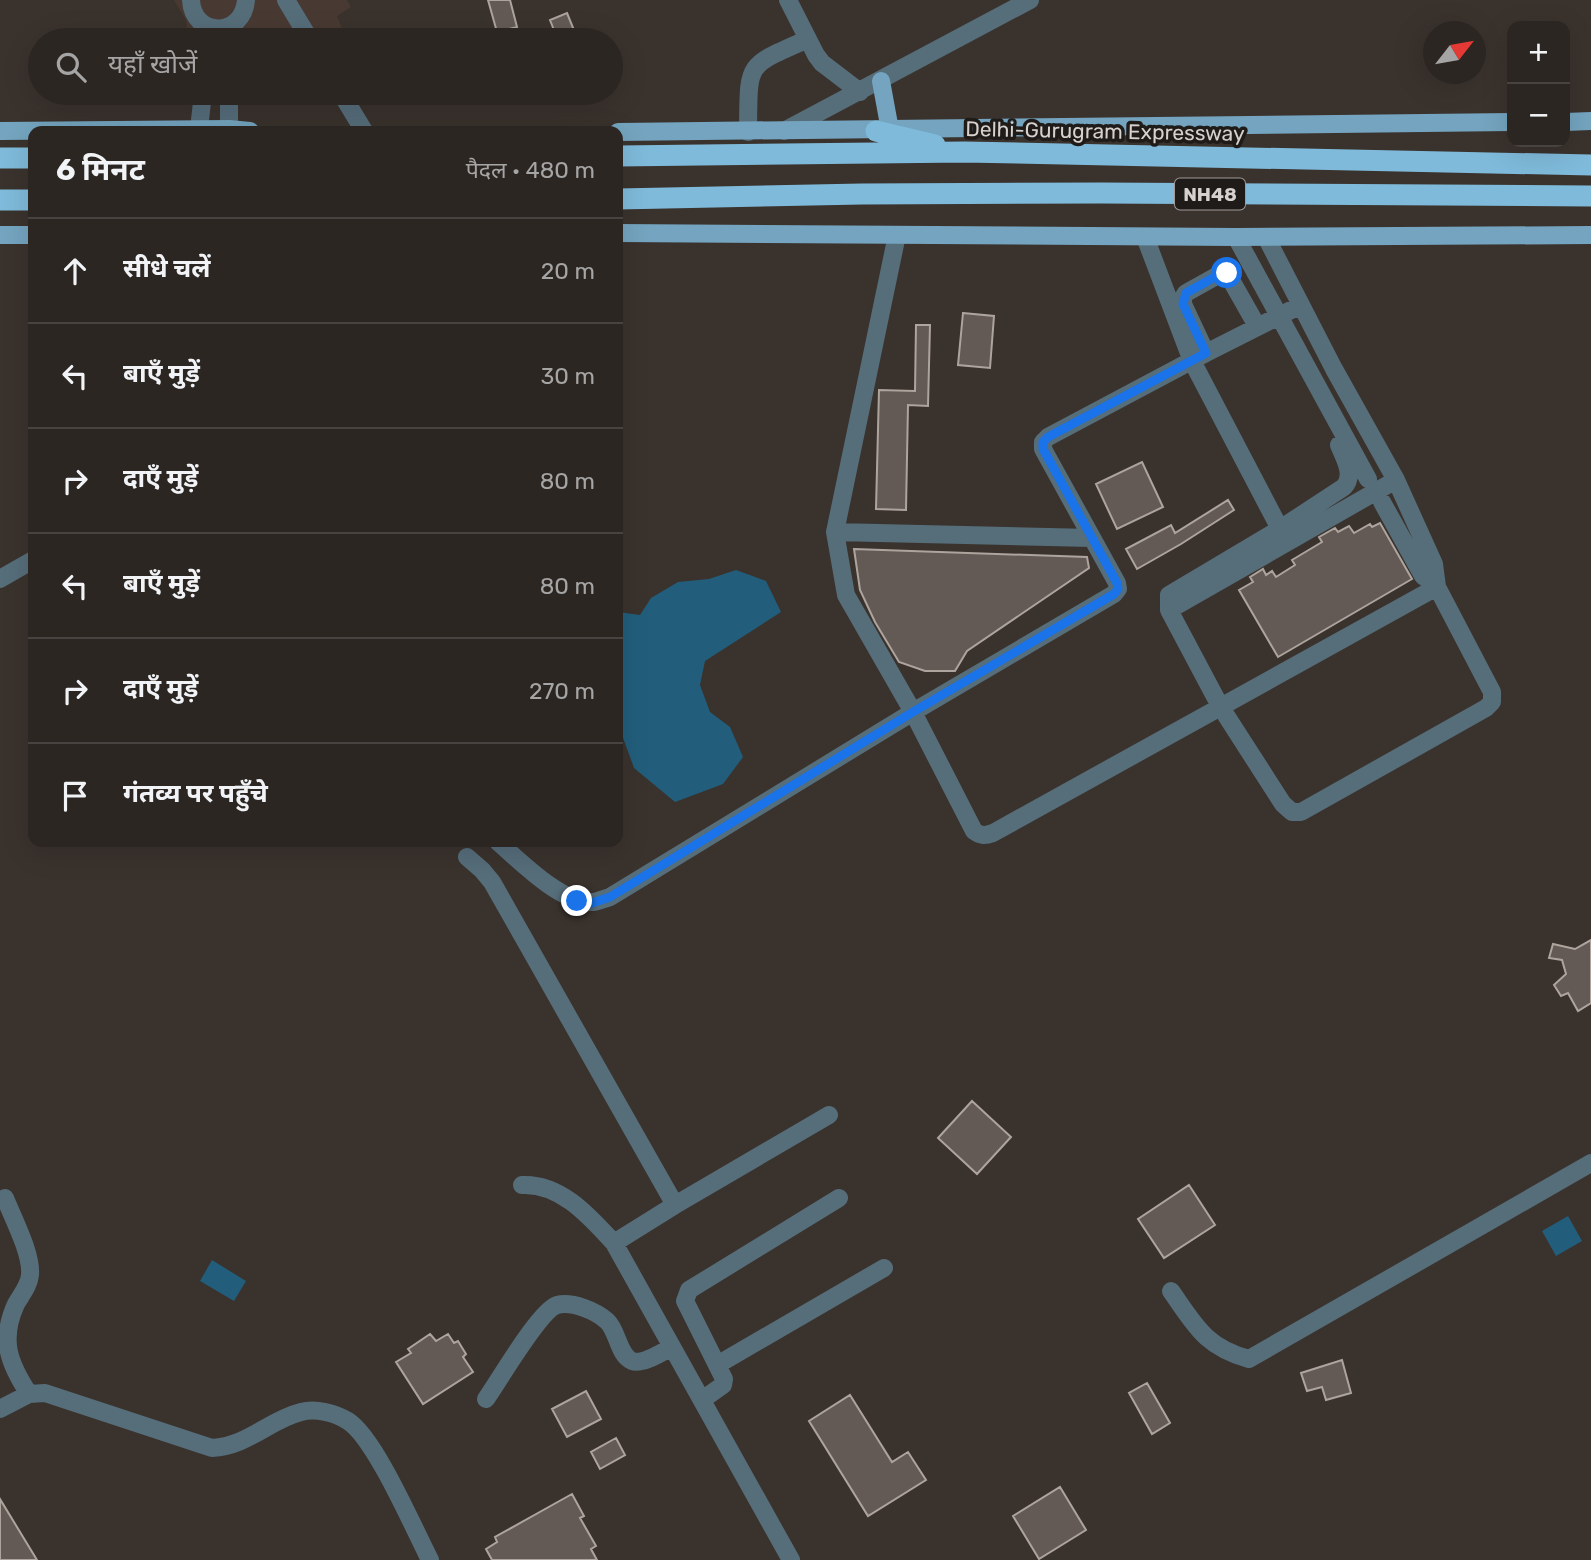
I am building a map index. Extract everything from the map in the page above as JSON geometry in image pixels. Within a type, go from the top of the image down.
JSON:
[{"type":"highway","points":[[883,130],[964,152]]},
{"type":"highway","name":"Delhi-Gurugram Expressway","points":[[623,156],[964,152],[1591,165]]},
{"type":"highway","points":[[0,158],[28,158]]},
{"type":"highway","name":"NH48","points":[[623,199],[1087,193],[1591,196]]},
{"type":"highway","points":[[0,200],[28,200]]},
{"type":"main road","points":[[881,81],[883,130]]},
{"type":"main road","points":[[1570,122],[1591,121]]},
{"type":"main road","points":[[623,132],[1507,122]]},
{"type":"main road","points":[[0,131],[28,131]]},
{"type":"main road","points":[[623,233],[1146,237],[1591,235]]},
{"type":"main road","points":[[0,235],[28,235]]},
{"type":"street","points":[[191,0],[193,12],[204,28]]},
{"type":"street","points":[[233,28],[246,0]]},
{"type":"street","points":[[286,0],[303,28]]},
{"type":"street","points":[[788,0],[822,63],[860,92]]},
{"type":"street","points":[[784,131],[1030,0]]},
{"type":"street","points":[[748,132],[749,80],[754,68],[765,58],[808,39]]},
{"type":"street","points":[[200,126],[202,105]]},
{"type":"street","points":[[229,105],[229,126]]},
{"type":"street","points":[[348,105],[360,126]]},
{"type":"street","points":[[897,235],[835,532],[846,595],[913,712],[974,831],[983,836],[993,833],[1436,586]]},
{"type":"street","points":[[1146,237],[1280,529]]},
{"type":"street","points":[[1236,237],[1368,479]]},
{"type":"street","points":[[1266,237],[1334,369],[1396,480],[1434,564],[1436,586],[1492,692],[1492,702],[1486,708],[1301,813],[1292,812],[1283,804],[1220,706],[1169,610],[1168,595],[1280,529],[1349,481],[1350,474],[1335,435],[1337,422]]},
{"type":"street","points":[[1199,357],[1183,298],[1186,293],[1217,275],[1229,275],[1257,326]]},
{"type":"street","points":[[504,847],[549,885],[577,901],[592,903],[610,897],[913,712],[1114,594],[1118,589],[1117,583],[1043,449],[1043,442],[1301,305]]},
{"type":"street","points":[[1169,610],[1396,480]]},
{"type":"street","points":[[1382,502],[1423,576],[1436,586]]},
{"type":"street","points":[[835,532],[1091,538]]},
{"type":"street","points":[[0,579],[28,564]]},
{"type":"street","points":[[467,858],[492,882],[675,1205]]},
{"type":"street","points":[[614,1243],[829,1115]]},
{"type":"street","points":[[1171,1291],[1205,1338],[1217,1348],[1249,1359],[1591,1163]]},
{"type":"street","points":[[522,1185],[544,1186],[559,1194],[574,1204],[614,1243],[791,1560]]},
{"type":"street","points":[[5,1198],[23,1246],[30,1275],[8,1319],[5,1337],[15,1373],[29,1394]]},
{"type":"street","points":[[702,1400],[723,1385],[724,1380],[685,1301],[689,1290],[839,1198]]},
{"type":"street","points":[[717,1365],[884,1268]]},
{"type":"street","points":[[486,1399],[538,1321],[556,1306],[569,1305],[600,1316],[616,1333],[630,1360],[644,1360],[672,1347]]},
{"type":"street","points":[[0,1409],[29,1394],[45,1393],[212,1448],[230,1447],[303,1411],[317,1410],[331,1414],[349,1421],[365,1438],[430,1560]]},
{"type":"shaded area","points":[[174,0],[347,0],[351,7],[337,16],[342,28],[187,28],[186,20]]},
{"type":"water","points":[[736,570],[766,581],[781,612],[705,661],[700,685],[710,712],[730,727],[743,757],[723,784],[675,802],[634,768],[623,738],[623,613],[640,615],[651,598],[678,582],[709,579]]},
{"type":"water","points":[[1568,1216],[1582,1241],[1556,1256],[1542,1231]]},
{"type":"water","points":[[212,1260],[246,1281],[234,1301],[200,1281]]},
{"type":"building","points":[[488,0],[510,0],[517,27],[496,28]]},
{"type":"building","points":[[567,13],[573,28],[553,28],[550,20]]},
{"type":"building","points":[[963,313],[994,316],[990,368],[958,365]]},
{"type":"building","points":[[916,325],[930,325],[928,406],[908,405],[906,510],[876,509],[879,390],[915,391]]},
{"type":"building","points":[[1142,462],[1163,507],[1117,529],[1096,484]]},
{"type":"building","points":[[1228,500],[1234,510],[1137,569],[1126,549],[1171,525],[1175,533]]},
{"type":"building","points":[[1380,523],[1412,579],[1278,657],[1239,590],[1253,582],[1250,577],[1263,569],[1266,575],[1272,571],[1276,577],[1295,565],[1292,560],[1322,542],[1319,537],[1335,528],[1338,532],[1349,526],[1354,533],[1370,524],[1372,527]]},
{"type":"building","points":[[854,549],[1087,557],[1089,568],[967,651],[955,671],[925,671],[899,662],[875,622],[860,590]]},
{"type":"building","points":[[1591,940],[1591,1003],[1578,1011],[1568,993],[1561,996],[1554,985],[1566,974],[1562,960],[1549,958],[1553,944],[1575,949]]},
{"type":"building","points":[[972,1101],[1011,1137],[977,1174],[938,1138]]},
{"type":"building","points":[[1189,1185],[1215,1225],[1164,1258],[1138,1219]]},
{"type":"building","points":[[430,1334],[436,1341],[448,1334],[454,1343],[458,1341],[466,1354],[463,1357],[473,1372],[423,1404],[396,1362],[411,1353],[408,1349]]},
{"type":"building","points":[[1342,1360],[1351,1393],[1326,1400],[1322,1387],[1307,1391],[1301,1373]]},
{"type":"building","points":[[1147,1383],[1170,1423],[1152,1434],[1129,1393]]},
{"type":"building","points":[[586,1391],[601,1419],[567,1437],[552,1409]]},
{"type":"building","points":[[850,1395],[892,1462],[908,1452],[926,1480],[868,1516],[809,1421]]},
{"type":"building","points":[[616,1438],[625,1455],[600,1469],[591,1452]]},
{"type":"building","points":[[1060,1487],[1086,1530],[1039,1559],[1013,1516]]},
{"type":"building","points":[[572,1494],[584,1516],[580,1518],[596,1546],[591,1549],[597,1560],[492,1560],[486,1549],[497,1542],[495,1537]]},
{"type":"building","points":[[0,1499],[37,1560],[0,1560]]},
{"type":"route","points":[[577,901],[592,903],[610,897],[913,712],[1114,594],[1118,589],[1117,583],[1043,449],[1043,442],[1206,353],[1183,304],[1183,298],[1186,293],[1220,274],[1227,273]]}]
